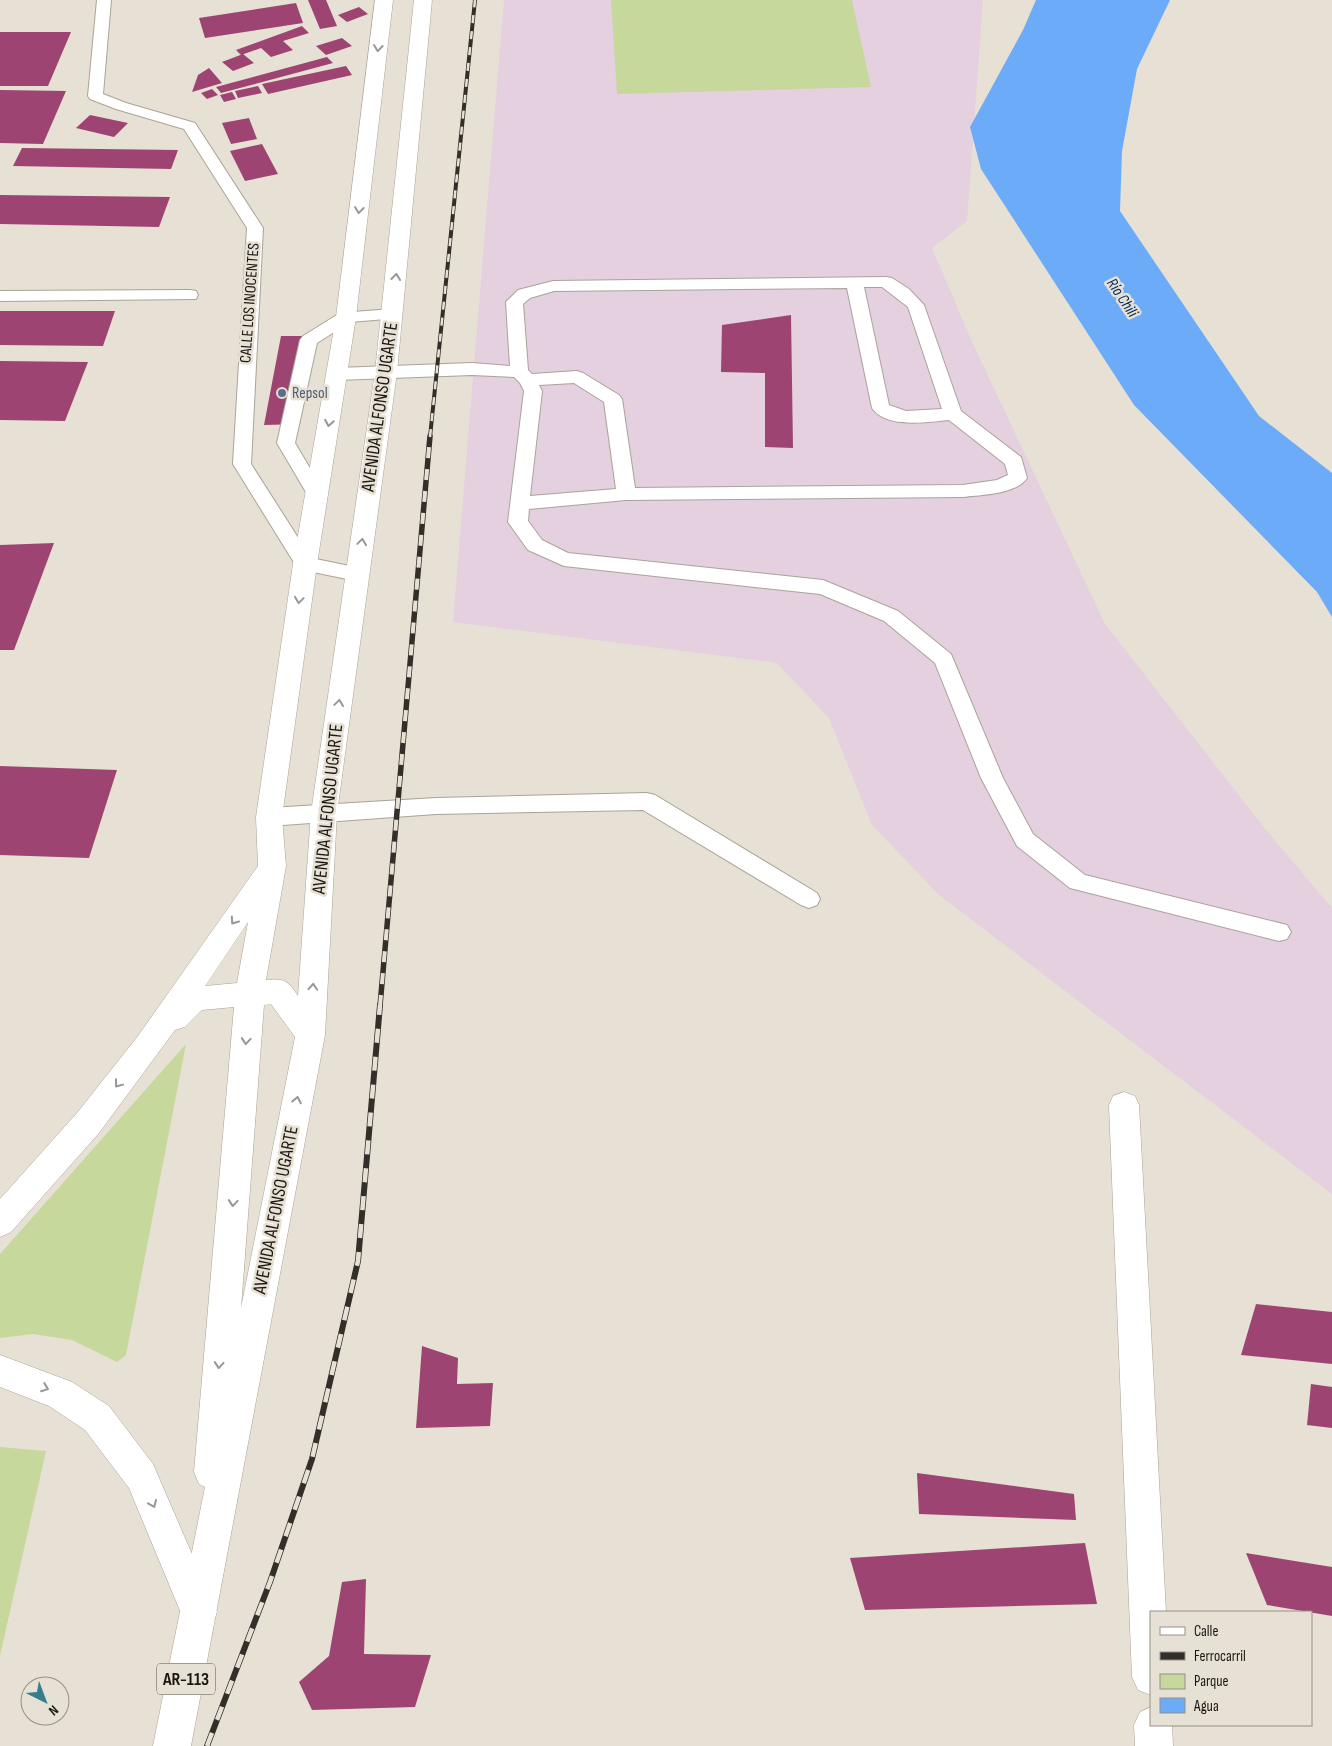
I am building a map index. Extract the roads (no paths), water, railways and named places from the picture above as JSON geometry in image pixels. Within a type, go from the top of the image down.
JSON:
[{"type":"main road","name":"AVENIDA ALFONSO UGARTE","points":[[199,1612],[250,992],[272,866],[268,817],[305,564],[346,317],[384,0]]},
{"type":"main road","name":"AVENIDA ALFONSO UGARTE","points":[[172,1746],[310,1035],[324,813],[386,372],[423,0]]},
{"type":"main road","points":[[0,1222],[88,1123],[148,1045],[272,866]]},
{"type":"main road","points":[[148,1045],[194,999],[250,992],[278,991],[310,1035]]},
{"type":"main road","points":[[1124,1105],[1150,1656]]},
{"type":"main road","points":[[0,1371],[60,1394],[96,1418],[141,1476],[199,1612]]},
{"type":"main road","points":[[1153,1726],[1154,1746]]},
{"type":"lane","name":"CALLE LOS INOCENTES","points":[[104,0],[95,96],[120,106],[190,126],[255,228],[242,464],[305,564]]},
{"type":"lane","points":[[854,282],[881,408],[890,414],[902,418],[953,414]]},
{"type":"lane","points":[[520,503],[626,494],[963,491],[1002,486],[1018,478],[1014,461],[953,414],[916,305],[903,293],[886,282],[553,286],[524,294],[514,302],[523,376],[533,391],[520,503],[518,522],[535,545],[564,559],[823,587],[891,616],[944,659],[992,778],[1025,840],[1032,846],[1078,882],[1279,932]]},
{"type":"lane","points":[[0,296],[190,295]]},
{"type":"lane","points":[[316,495],[286,443],[309,340],[346,317],[392,314]]},
{"type":"lane","points":[[337,374],[472,369],[523,376],[577,376],[613,399],[626,494]]},
{"type":"lane","points":[[305,564],[357,574]]},
{"type":"lane","points":[[268,817],[436,806],[647,801],[809,900]]},
{"type":"water","name":"Río Chili","points":[[1036,0],[1170,0],[1137,69],[1122,151],[1120,211],[1259,416],[1332,473],[1332,617],[1317,592],[1134,405],[981,169],[970,127],[1023,30]]},
{"type":"railway","points":[[430,437],[475,0]]},
{"type":"railway","points":[[380,1006],[430,436]]},
{"type":"railway","points":[[207,1746],[270,1582],[312,1459],[358,1261],[380,1005]]},
{"type":"place","name":"Repsol","points":[[282,393]]}]
